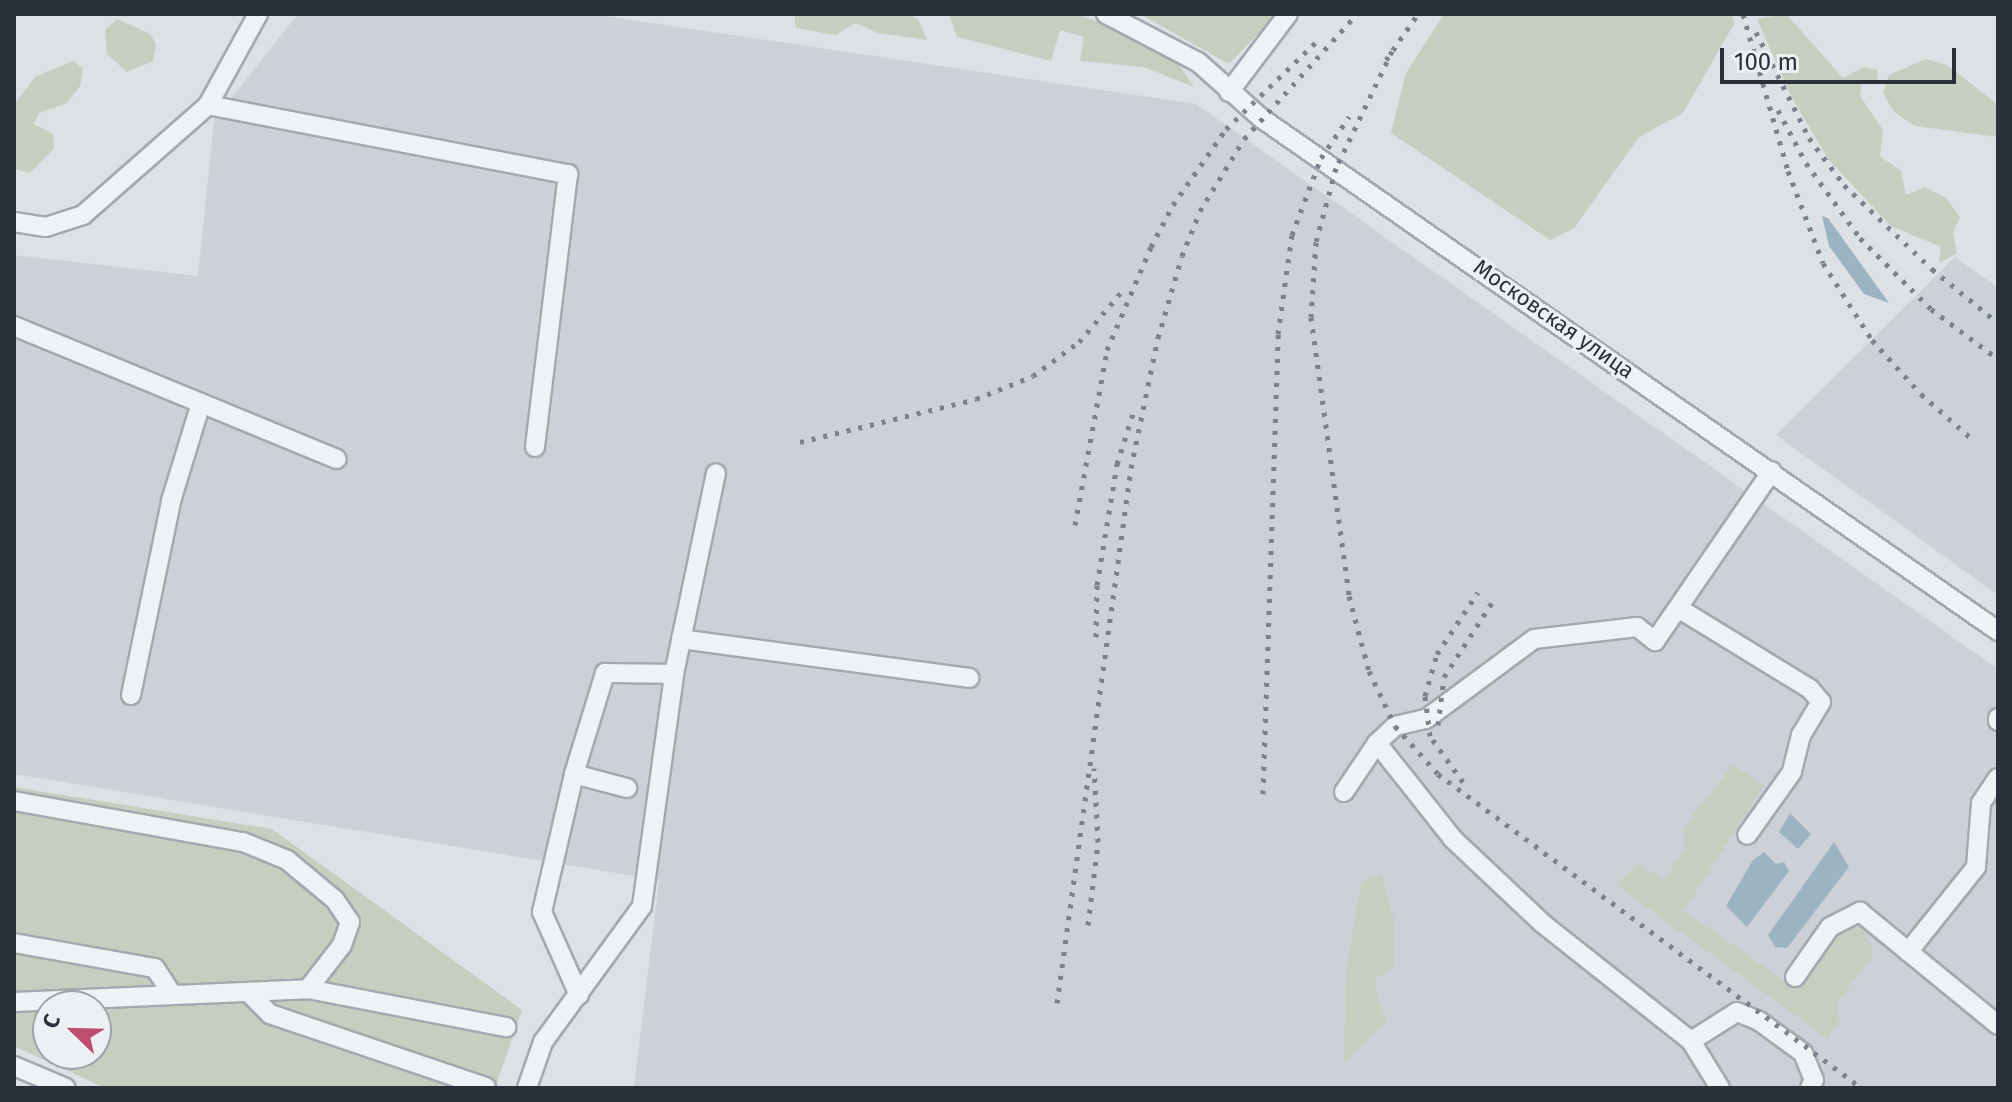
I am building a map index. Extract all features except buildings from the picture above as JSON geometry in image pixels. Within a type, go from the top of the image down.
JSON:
[{"type":"street","points":[[14,222],[46,227],[83,215],[208,105],[258,14]]},
{"type":"street","name":"Московская улица","points":[[1106,14],[1198,62],[1229,92],[1998,631]]},
{"type":"street","points":[[1229,92],[1288,14]]},
{"type":"street","points":[[208,105],[568,174],[535,447]]},
{"type":"street","points":[[14,326],[200,406],[337,459]]},
{"type":"street","points":[[131,695],[171,501],[200,406]]},
{"type":"street","points":[[1344,792],[1377,743],[1395,726],[1426,719],[1534,639],[1637,627],[1655,641],[1772,471]]},
{"type":"street","points":[[527,1088],[543,1042],[642,906],[674,674],[716,473]]},
{"type":"street","points":[[1678,608],[1810,689],[1821,702],[1801,735],[1792,772],[1747,835]]},
{"type":"street","points":[[681,639],[969,678]]},
{"type":"street","points":[[579,995],[542,912],[574,774],[605,673],[674,674]]},
{"type":"street","points":[[1377,743],[1453,839],[1542,923],[1691,1041],[1720,1088]]},
{"type":"street","points":[[574,774],[627,788]]},
{"type":"street","points":[[1908,952],[1976,867],[1981,803],[1998,778]]},
{"type":"street","points":[[14,801],[243,842],[287,860],[335,900],[350,922],[342,945],[308,989]]},
{"type":"street","points":[[1795,977],[1830,927],[1860,912],[1998,1025]]},
{"type":"street","points":[[14,943],[155,968],[171,993]]},
{"type":"street","points":[[14,1002],[171,993],[250,994],[308,989],[506,1027]]},
{"type":"street","points":[[250,994],[270,1014],[486,1087]]},
{"type":"street","points":[[1691,1041],[1737,1012],[1759,1021],[1803,1053],[1814,1080],[1810,1088]]},
{"type":"street","points":[[14,1066],[66,1088]]},
{"type":"shaded area","points":[[298,14],[592,14],[1196,104],[1998,669],[1998,1088],[634,1088],[659,880],[14,774],[14,255],[198,276],[214,120]]},
{"type":"shaded area","points":[[1955,257],[1998,288],[1998,595],[1776,435]]},
{"type":"green space","points":[[794,14],[908,14],[918,19],[927,40],[878,33],[856,23],[835,35],[796,28]]},
{"type":"green space","points":[[949,14],[1081,16],[1126,30],[1175,59],[1194,87],[1144,67],[1080,61],[1084,37],[1060,30],[1051,61],[957,37]]},
{"type":"green space","points":[[1140,14],[1277,14],[1229,64]]},
{"type":"green space","points":[[1444,14],[1732,14],[1734,24],[1683,113],[1639,137],[1574,228],[1550,240],[1391,133],[1406,73]]},
{"type":"green space","points":[[1786,14],[1843,78],[1864,67],[1878,70],[1877,80],[1862,81],[1860,96],[1883,130],[1880,156],[1901,171],[1906,195],[1925,187],[1946,198],[1960,217],[1953,233],[1957,253],[1939,263],[1941,247],[1891,226],[1828,159],[1791,96],[1757,19]]},
{"type":"green space","points":[[117,19],[150,34],[156,44],[153,61],[127,72],[107,54],[105,30]]},
{"type":"green space","points":[[1926,59],[1947,65],[1998,105],[1998,137],[1915,126],[1894,112],[1883,93],[1889,75]]},
{"type":"green space","points":[[73,61],[83,68],[80,86],[67,103],[39,113],[34,124],[53,134],[54,148],[30,173],[14,169],[14,105],[35,77]]},
{"type":"green space","points":[[1733,765],[1764,785],[1684,911],[1795,988],[1838,933],[1853,925],[1864,930],[1874,954],[1836,1004],[1840,1020],[1827,1038],[1616,885],[1637,864],[1665,880],[1684,849],[1684,831],[1693,815]]},
{"type":"green space","points":[[14,787],[272,829],[522,1010],[495,1088],[105,1088],[66,1070],[112,1070],[112,990],[32,990],[32,1054],[14,1046]]},
{"type":"green space","points":[[1382,874],[1394,921],[1394,967],[1376,978],[1377,1000],[1387,1020],[1344,1063],[1346,972],[1361,882]]},
{"type":"water","points":[[1822,216],[1828,218],[1889,303],[1864,294],[1829,246]]},
{"type":"water","points":[[1790,813],[1811,834],[1798,849],[1779,832]]},
{"type":"water","points":[[1834,842],[1849,867],[1787,948],[1775,947],[1768,935]]},
{"type":"water","points":[[1764,852],[1776,864],[1784,862],[1789,871],[1747,927],[1726,906],[1753,860]]},
{"type":"railway","points":[[1057,1003],[1131,468],[1158,338],[1182,256],[1200,211],[1244,139],[1357,14]]},
{"type":"railway","points":[[1386,60],[1418,14]]},
{"type":"railway","points":[[1743,14],[1788,171],[1823,263],[1872,340],[1921,394],[1972,439]]},
{"type":"railway","points":[[1756,32],[1809,138],[1844,185],[1932,269],[1998,323]]},
{"type":"railway","points":[[1075,525],[1107,350],[1151,247],[1173,205],[1226,129],[1317,41]]},
{"type":"railway","points":[[1392,51],[1336,168],[1316,242],[1311,317],[1349,596],[1369,671],[1395,726],[1438,774],[1859,1086]]},
{"type":"railway","points":[[1778,110],[1806,163],[1860,238],[1931,309],[1998,359]]},
{"type":"railway","points":[[1263,794],[1278,334],[1292,235],[1321,158],[1349,117]]},
{"type":"railway","points":[[800,442],[976,399],[1033,376],[1079,342],[1123,290]]},
{"type":"railway","points":[[1096,637],[1097,585],[1117,464],[1134,410]]},
{"type":"railway","points":[[1463,782],[1430,736],[1425,696],[1437,654],[1478,592]]},
{"type":"railway","points":[[1438,725],[1444,677],[1493,601]]},
{"type":"railway","points":[[1088,925],[1098,842],[1094,768]]}]
